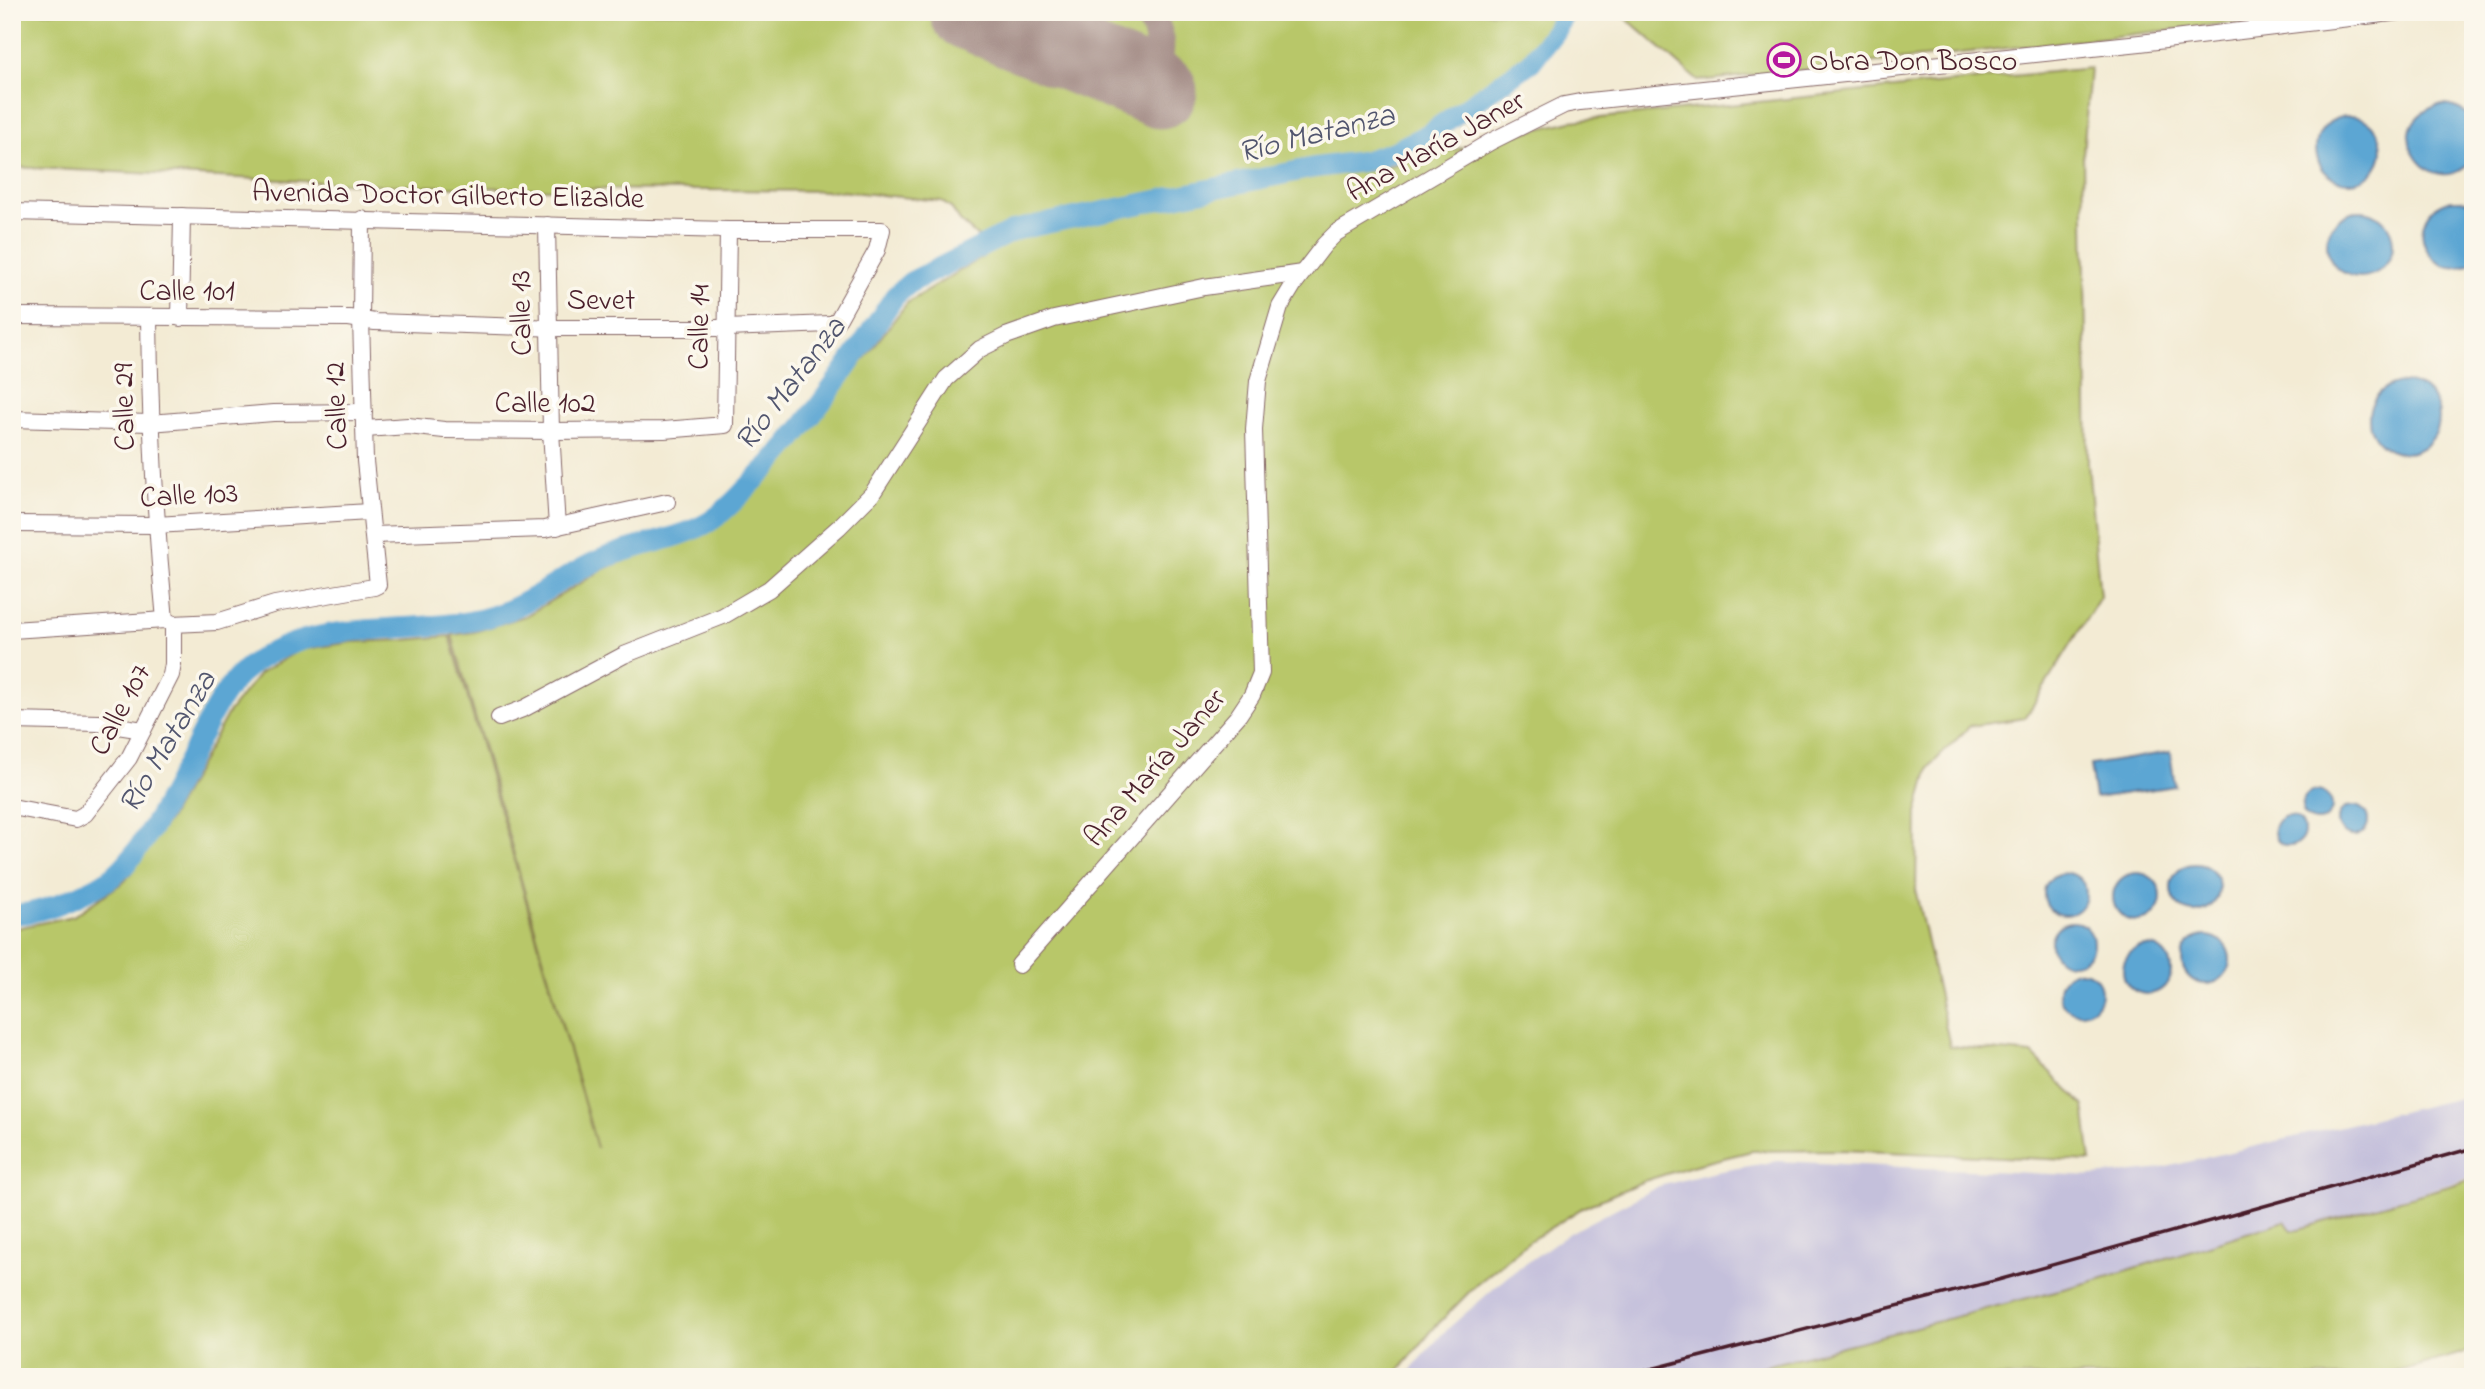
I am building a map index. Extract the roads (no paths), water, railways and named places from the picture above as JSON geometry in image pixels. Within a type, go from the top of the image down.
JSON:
[{"type":"street","name":"Ana María Janer","points":[[1019,965],[1238,716],[1252,695],[1261,673],[1254,429],[1258,381],[1280,307],[1302,273],[1336,233],[1490,142],[1564,105],[2400,12]]},
{"type":"street","name":"Avenida Doctor Gilberto Elizalde","points":[[12,212],[728,229],[882,230],[877,250],[839,318]]},
{"type":"street","points":[[180,318],[182,216]]},
{"type":"street","name":"Calle 12","points":[[169,622],[216,622],[275,604],[374,587],[379,580],[369,512],[363,412],[362,219]]},
{"type":"street","name":"Calle 13","points":[[547,225],[551,431],[557,527]]},
{"type":"street","name":"Calle 14","points":[[724,425],[728,229]]},
{"type":"street","points":[[499,718],[525,708],[624,655],[723,616],[769,589],[872,494],[946,379],[980,349],[1006,336],[1054,319],[1204,287],[1302,273]]},
{"type":"street","name":"Calle 101","points":[[12,316],[361,319]]},
{"type":"street","name":"Calle 29","points":[[149,318],[150,423],[156,525],[169,622]]},
{"type":"street","name":"Sevet","points":[[361,319],[375,322],[548,327],[726,328],[834,324],[839,318]]},
{"type":"street","points":[[12,419],[150,423],[273,413],[363,412]]},
{"type":"street","name":"Calle 102","points":[[365,429],[408,426],[444,430],[551,431],[724,425]]},
{"type":"street","points":[[373,535],[531,530],[557,527],[667,502]]},
{"type":"street","name":"Calle 103","points":[[12,524],[156,525],[369,512]]},
{"type":"street","points":[[12,630],[169,622]]},
{"type":"street","name":"Calle 107","points":[[12,807],[80,818],[129,758],[170,675],[173,664],[169,622]]},
{"type":"street","points":[[12,721],[99,723],[143,730]]},
{"type":"water","points":[[2439,105],[2458,108],[2473,120],[2473,158],[2458,171],[2442,174],[2428,169],[2417,158],[2410,144],[2411,129],[2420,115]]},
{"type":"water","points":[[2349,116],[2372,126],[2382,149],[2372,172],[2349,182],[2326,172],[2316,149],[2326,126]]},
{"type":"water","points":[[2452,200],[2473,204],[2473,262],[2457,267],[2443,265],[2432,257],[2425,246],[2422,232],[2425,219],[2435,207]]},
{"type":"water","points":[[2360,211],[2373,214],[2383,221],[2390,231],[2393,244],[2390,257],[2383,267],[2373,274],[2360,277],[2347,274],[2337,267],[2330,257],[2327,244],[2330,231],[2337,221],[2347,214]]},
{"type":"water","points":[[2404,383],[2429,393],[2439,418],[2429,443],[2404,453],[2379,443],[2369,418],[2379,393]]},
{"type":"water","points":[[2170,752],[2175,786],[2095,798],[2090,765]]},
{"type":"water","points":[[2317,791],[2328,795],[2332,806],[2328,817],[2317,821],[2306,817],[2302,806],[2306,795]]},
{"type":"water","points":[[2353,806],[2364,810],[2368,821],[2364,832],[2353,836],[2342,832],[2338,821],[2342,810]]},
{"type":"water","points":[[2289,816],[2300,820],[2304,831],[2300,842],[2289,846],[2278,842],[2274,831],[2278,820]]},
{"type":"water","points":[[2195,864],[2212,871],[2219,888],[2212,905],[2195,912],[2178,905],[2171,888],[2178,871]]},
{"type":"water","points":[[2065,873],[2080,879],[2086,894],[2080,909],[2065,915],[2050,909],[2044,894],[2050,879]]},
{"type":"water","points":[[2137,873],[2154,880],[2161,897],[2154,914],[2137,921],[2120,914],[2113,897],[2120,880]]},
{"type":"water","points":[[2072,922],[2087,928],[2093,943],[2087,958],[2072,964],[2057,958],[2051,943],[2057,928]]},
{"type":"water","points":[[2206,936],[2223,943],[2230,960],[2223,977],[2206,984],[2189,977],[2182,960],[2189,943]]},
{"type":"water","points":[[2147,946],[2164,953],[2171,970],[2164,987],[2147,994],[2130,987],[2123,970],[2130,953]]},
{"type":"water","points":[[2080,971],[2095,977],[2101,992],[2095,1007],[2080,1013],[2065,1007],[2059,992],[2065,977]]},
{"type":"waterway","name":"Río Matanza","points":[[12,914],[59,904],[96,887],[118,872],[153,826],[224,695],[238,677],[255,662],[280,648],[306,639],[361,630],[445,625],[488,617],[519,605],[605,558],[696,529],[725,510],[789,443],[826,396],[895,296],[911,282],[1015,230],[1312,168],[1365,161],[1395,151],[1428,134],[1531,62],[1555,31],[1565,12]]},
{"type":"railway","points":[[1620,1377],[1998,1280],[2473,1148]]},
{"type":"place","name":"Obra Don Bosco","points":[[1784,60]]}]
